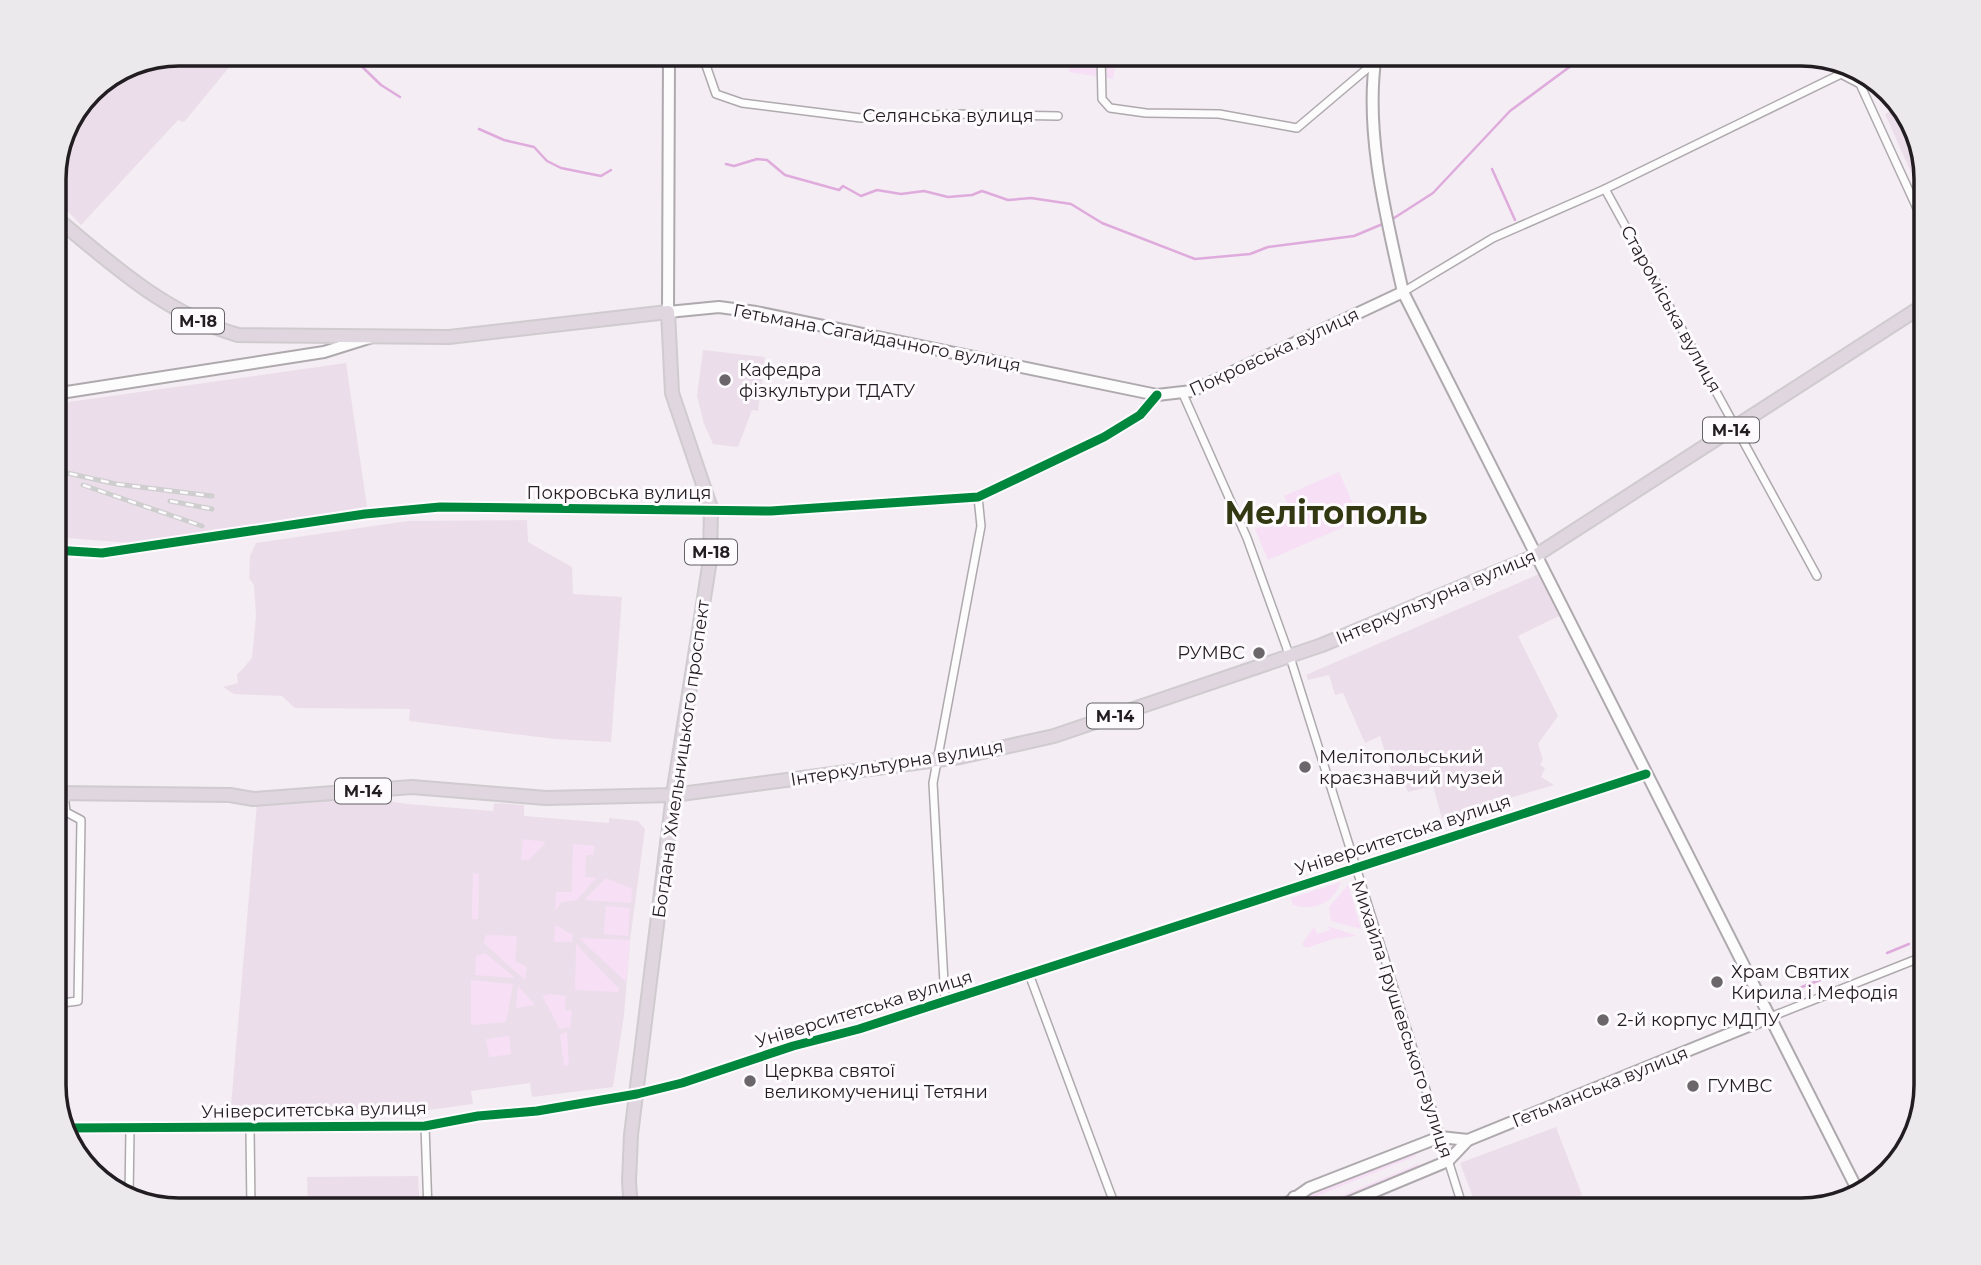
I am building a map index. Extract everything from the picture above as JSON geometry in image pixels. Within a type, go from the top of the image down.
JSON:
[{"type":"highway","name":"М-18","points":[[67,227],[144,289],[208,326],[238,335],[375,337]]},
{"type":"highway","name":"Інтеркультурна вулиця","points":[[67,793],[230,795],[253,799],[412,788],[546,798],[673,795],[855,772],[935,758],[960,757],[1054,736],[1290,657],[1535,556],[1914,311]]},
{"type":"highway","name":"Гетьмана Сагайдачного вулиця","points":[[375,337],[481,335],[668,312]]},
{"type":"highway","name":"Богдана Хмельницького проспект","points":[[630,1198],[629,1181],[637,1094],[673,795],[710,560],[711,508],[672,393],[668,312]]},
{"type":"main road","points":[[668,312],[669,66]]},
{"type":"main road","points":[[1376,66],[1373,111],[1388,227],[1403,292],[1855,1185]]},
{"type":"main road","name":"Покровська вулиця","points":[[1157,395],[1182,394],[1403,292]]},
{"type":"main road","name":"Гетьмана Сагайдачного вулиця","points":[[668,312],[719,307],[756,312],[1157,395]]},
{"type":"main road","name":"Гетьмана Сагайдачного вулиця","points":[[67,392],[324,352],[375,337]]},
{"type":"main road","name":"Гетьманська вулиця","points":[[1359,1198],[1448,1161],[1468,1140],[1768,1018]]},
{"type":"main road","name":"Гетьманська вулиця","points":[[1294,1197],[1440,1137],[1468,1140]]},
{"type":"street","name":"Селянська вулиця","points":[[706,66],[716,94],[742,103],[861,118],[955,114],[1058,116]]},
{"type":"street","points":[[1101,66],[1102,99],[1110,107],[1146,113],[1219,114],[1297,128],[1367,66]]},
{"type":"street","name":"Покровська вулиця","points":[[1403,292],[1493,238],[1605,189],[1841,74]]},
{"type":"street","name":"Покровська вулиця","points":[[1842,75],[1860,84],[1914,202]]},
{"type":"street","name":"Староміська вулиця","points":[[1605,189],[1817,576]]},
{"type":"street","name":"Михайла Грушевського вулиця","points":[[1182,394],[1247,538],[1290,657],[1460,1198]]},
{"type":"street","name":"Покровська вулиця","points":[[67,550],[115,551],[365,514],[440,507],[711,508],[771,511],[978,498],[1095,442],[1140,415],[1157,395]]},
{"type":"street","points":[[945,1001],[933,783],[935,758],[981,526],[978,498]]},
{"type":"street","name":"Університетська вулиця","points":[[75,1128],[425,1126],[637,1094],[945,1001],[1646,774]]},
{"type":"street","points":[[67,813],[81,820],[78,1001],[67,1002]]},
{"type":"street","name":"Гетьманська вулиця","points":[[1768,1018],[1914,960]]},
{"type":"street","points":[[1029,974],[1112,1198]]},
{"type":"street","points":[[425,1126],[428,1198]]},
{"type":"street","points":[[250,1128],[251,1198]]},
{"type":"street","points":[[129,1186],[130,1130]]},
{"type":"shaded area","points":[[230,66],[184,122],[178,120],[81,225],[67,210],[70,150],[86,117],[100,100],[136,75],[158,69]]},
{"type":"shaded area","points":[[1070,66],[1115,66],[1113,79],[1069,72]]},
{"type":"shaded area","points":[[1891,111],[1906,136],[1914,165],[1914,179],[1885,114]]},
{"type":"shaded area","points":[[703,350],[765,357],[758,411],[752,410],[738,447],[713,444],[704,424],[697,396]]},
{"type":"shaded area","points":[[346,363],[367,507],[221,529],[218,534],[131,543],[67,538],[67,402]]},
{"type":"shaded area","points":[[1339,472],[1360,520],[1268,560],[1255,529],[1292,513],[1284,496]]},
{"type":"shaded area","points":[[527,520],[528,542],[572,567],[573,594],[622,597],[611,742],[555,739],[409,721],[410,709],[295,708],[282,696],[234,694],[223,687],[238,683],[237,675],[252,658],[256,616],[254,585],[249,578],[250,556],[256,543],[408,521]]},
{"type":"shaded area","points":[[1539,574],[1559,616],[1518,636],[1558,716],[1538,744],[1543,760],[1540,765],[1545,768],[1541,777],[1554,785],[1442,818],[1433,786],[1408,792],[1405,785],[1396,787],[1380,736],[1365,743],[1343,693],[1335,695],[1329,675],[1308,680],[1306,675]]},
{"type":"shaded area","points":[[387,797],[388,801],[407,804],[493,811],[494,803],[524,805],[524,816],[609,823],[609,818],[638,821],[645,829],[613,1087],[532,1097],[530,1083],[471,1091],[473,1104],[428,1110],[231,1106],[257,802]]},
{"type":"shaded area","points":[[523,839],[546,842],[529,860],[521,860]]},
{"type":"shaded area","points":[[573,844],[595,846],[593,855],[586,855],[585,877],[596,878],[577,900],[562,902],[555,911],[556,892],[572,892]]},
{"type":"shaded area","points":[[473,873],[479,874],[478,919],[472,919]]},
{"type":"shaded area","points":[[606,878],[632,889],[631,903],[584,900]]},
{"type":"shaded area","points":[[1341,882],[1333,896],[1322,904],[1309,907],[1293,905],[1291,898]]},
{"type":"shaded area","points":[[1348,885],[1361,929],[1331,921],[1329,907]]},
{"type":"shaded area","points":[[606,906],[630,908],[628,936],[604,934]]},
{"type":"shaded area","points":[[555,925],[573,935],[572,942],[554,942]]},
{"type":"shaded area","points":[[1328,926],[1357,936],[1336,938],[1306,948],[1302,944],[1314,927],[1317,934],[1330,930]]},
{"type":"shaded area","points":[[486,935],[517,936],[515,961],[527,967],[525,980],[484,943]]},
{"type":"shaded area","points":[[579,938],[630,940],[626,982]]},
{"type":"shaded area","points":[[576,944],[619,989],[618,992],[575,990]]},
{"type":"shaded area","points":[[485,953],[515,978],[475,975],[476,956]]},
{"type":"shaded area","points":[[471,980],[513,984],[506,1022],[471,1025]]},
{"type":"shaded area","points":[[518,986],[535,1005],[516,1008]]},
{"type":"shaded area","points":[[542,996],[566,996],[565,1010],[572,1011],[570,1027],[560,1029]]},
{"type":"shaded area","points":[[567,1032],[569,1065],[564,1066],[560,1034]]},
{"type":"shaded area","points":[[509,1036],[511,1054],[489,1057],[486,1039]]},
{"type":"shaded area","points":[[1556,1127],[1582,1195],[1574,1198],[1473,1198],[1460,1163]]},
{"type":"shaded area","points":[[1414,1152],[1416,1156],[1312,1198],[1300,1198]]},
{"type":"shaded area","points":[[1418,1164],[1419,1167],[1346,1198],[1336,1198]]},
{"type":"shaded area","points":[[418,1176],[419,1198],[308,1198],[307,1177]]},
{"type":"waterway","points":[[361,66],[381,85],[400,97]]},
{"type":"waterway","points":[[1391,220],[1433,193],[1510,111],[1571,66]]},
{"type":"waterway","points":[[479,129],[504,140],[534,147],[547,161],[561,168],[601,176],[611,170]]},
{"type":"waterway","points":[[726,164],[734,166],[757,159],[767,160],[785,175],[839,190],[843,186],[861,196],[877,190],[901,194],[924,191],[948,197],[972,195],[982,191],[1008,200],[1031,198],[1071,204],[1102,223],[1195,259],[1250,254],[1268,247],[1354,236],[1385,223]]},
{"type":"waterway","points":[[1492,169],[1515,220]]},
{"type":"waterway","points":[[1887,953],[1909,944]]},
{"type":"waterway","points":[[1784,994],[1848,969]]},
{"type":"railway","points":[[67,473],[116,484],[212,496]]},
{"type":"railway","points":[[83,485],[202,526]]},
{"type":"railway","points":[[170,501],[212,509]]},
{"type":"cycle path","points":[[67,551],[102,553],[365,514],[440,507],[771,511],[978,497],[1104,437],[1140,415],[1157,395]]},
{"type":"cycle path","points":[[75,1128],[425,1126],[637,1094],[682,1083],[793,1046],[859,1029],[1646,774]]},
{"type":"place","name":"Кафедра фізкультури ТДАТУ","points":[[725,380]]},
{"type":"place","name":"РУМВC","points":[[1259,653]]},
{"type":"place","name":"Мелітопольський краєзнавчий музей","points":[[1305,767]]},
{"type":"place","name":"Храм Святих Кирила і Мефодія","points":[[1717,982]]},
{"type":"place","name":"2-й корпус МДПУ","points":[[1603,1020]]},
{"type":"place","name":"Церква святої великомучениці Тетяни","points":[[750,1081]]},
{"type":"place","name":"ГУМВС","points":[[1693,1086]]},
{"type":"district","name":"Мелітополь","points":[[1326,512]]}]
